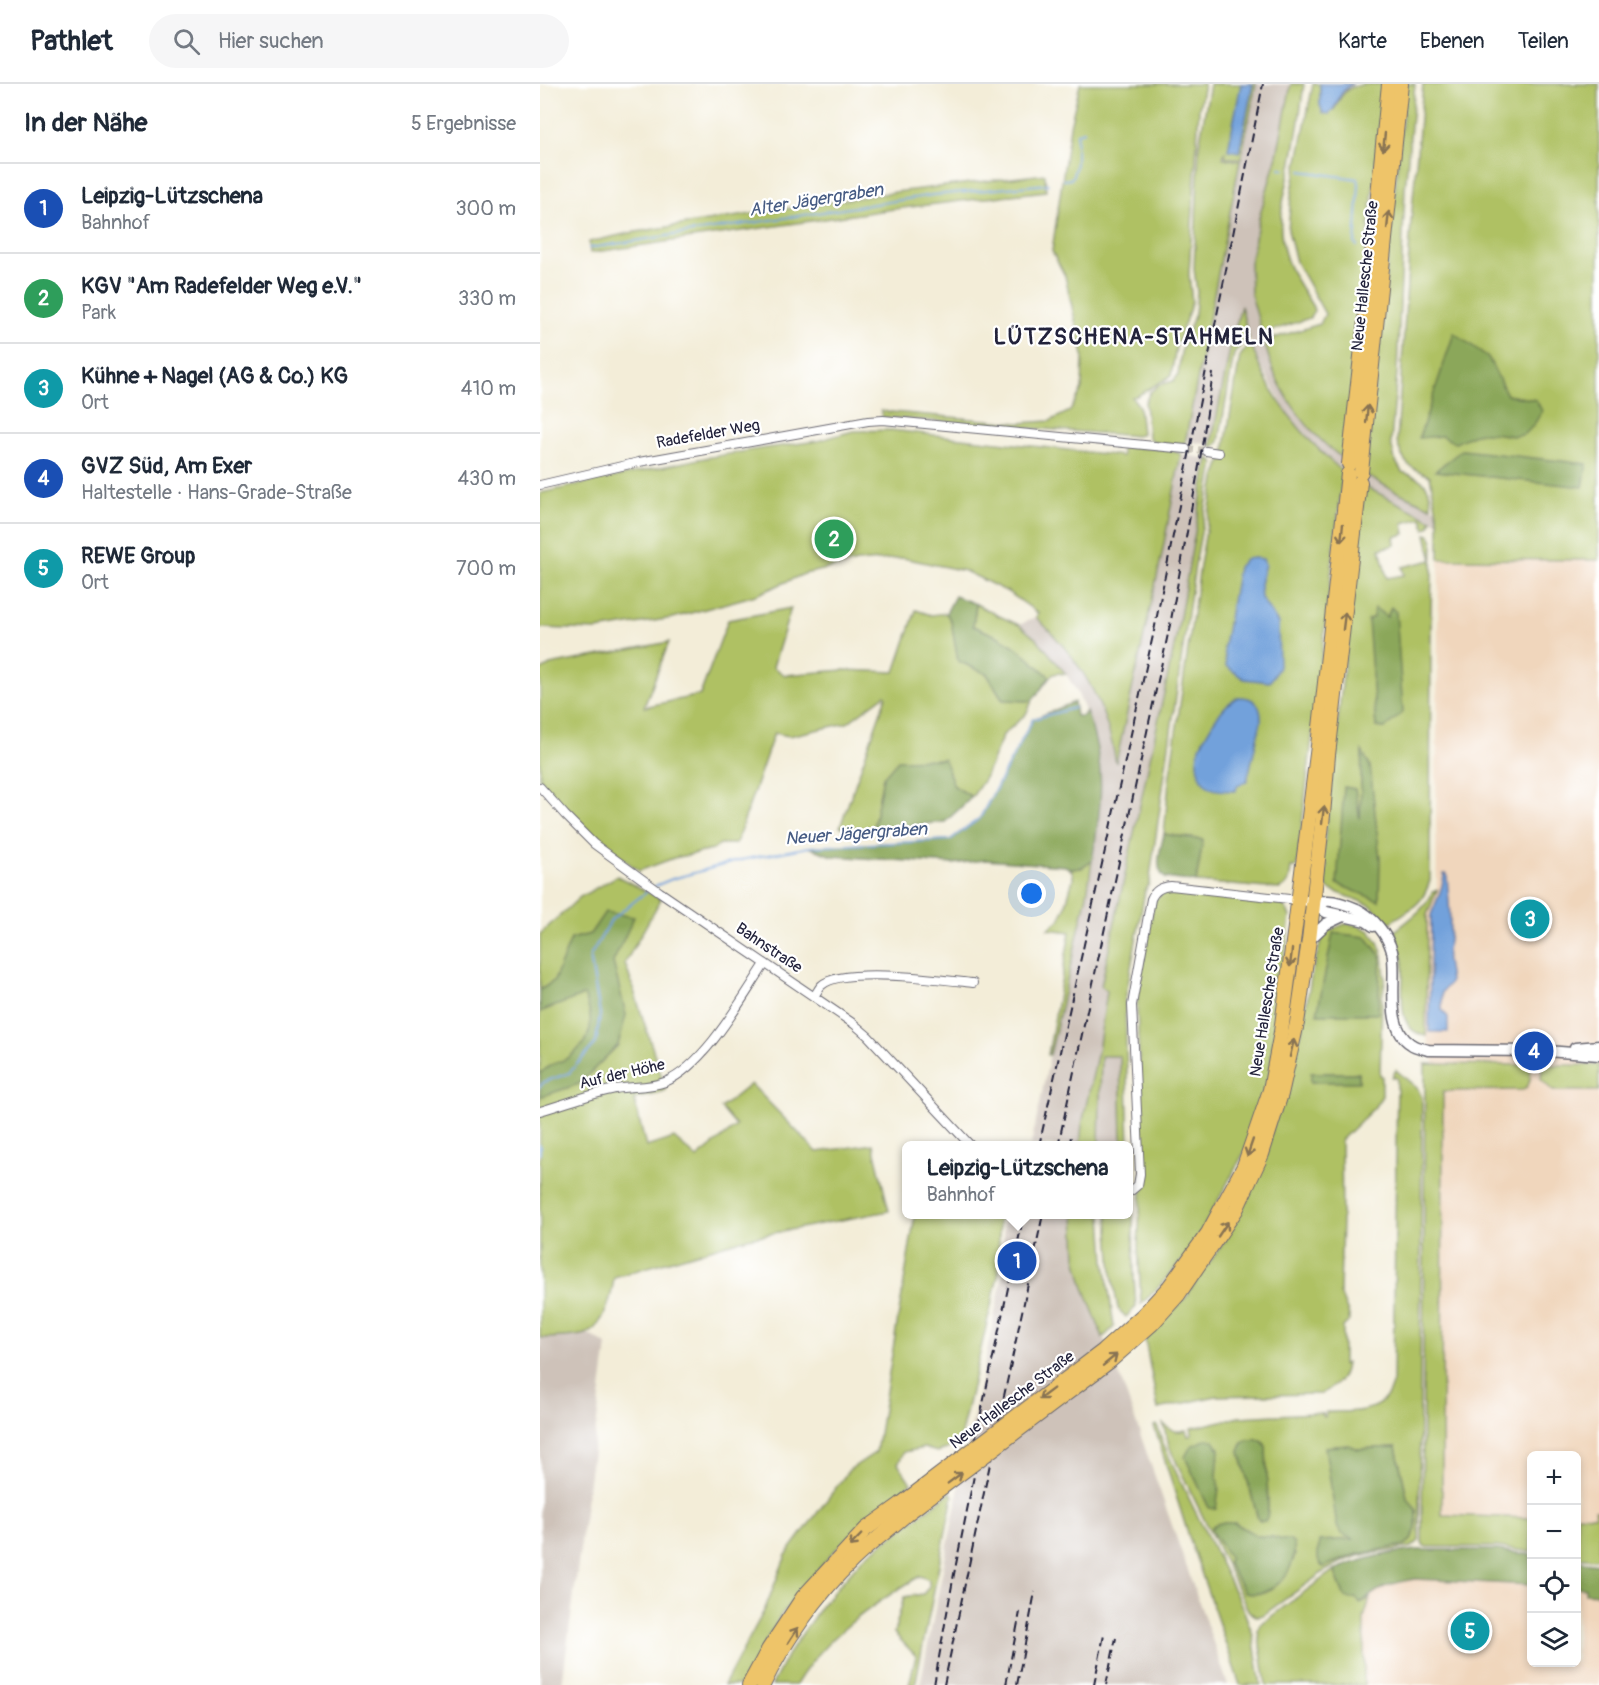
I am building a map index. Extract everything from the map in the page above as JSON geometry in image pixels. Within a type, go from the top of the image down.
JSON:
[{"type":"main road","name":"Neue Hallesche Straße","points":[[1174,1291],[1236,1210],[1262,1154],[1281,1094],[1295,1034],[1309,940],[1323,814],[1389,84]]},
{"type":"main road","name":"Neue Hallesche Straße","points":[[749,1685],[768,1650],[803,1597],[866,1529],[905,1508],[1110,1361],[1152,1324],[1208,1233],[1244,1166],[1270,1090],[1281,1032],[1354,473],[1401,84]]},
{"type":"main road","name":"Neue Hallesche Straße","points":[[763,1685],[772,1665],[809,1609],[851,1561],[905,1508]]},
{"type":"street","name":"Radefelder Weg","points":[[540,485],[639,462],[883,420],[1186,449]]},
{"type":"street","points":[[1206,452],[1219,453]]},
{"type":"street","name":"Bahnstraße","points":[[540,787],[594,844],[648,884],[854,1024],[966,1141]]},
{"type":"street","points":[[1133,1189],[1138,1185],[1140,1174],[1132,1005],[1151,898],[1159,889],[1170,886],[1313,902],[1332,901],[1369,916],[1381,931],[1392,952],[1393,994],[1397,1025],[1410,1044],[1428,1050],[1547,1051],[1599,1055]]},
{"type":"street","points":[[1313,902],[1326,912],[1366,921],[1381,931]]},
{"type":"street","points":[[1309,940],[1326,924],[1343,916]]},
{"type":"street","name":"Auf der Höhe","points":[[540,1111],[616,1089],[663,1083],[681,1074],[707,1048],[765,964]]},
{"type":"street","points":[[814,996],[822,985],[846,977],[917,977],[974,983]]},
{"type":"street","points":[[1547,1051],[1599,1046]]},
{"type":"shaded area","points":[[1238,84],[1291,84],[1277,155],[1259,218],[1250,263],[1251,294],[1258,324],[1277,381],[1308,427],[1330,448],[1371,479],[1432,507],[1599,560],[1481,543],[1371,490],[1348,474],[1324,455],[1287,412],[1255,356],[1241,307],[1230,349],[1211,445],[1187,441],[1187,429],[1240,162],[1223,158]]},
{"type":"shaded area","points":[[1181,454],[1208,459],[1177,633],[1101,986],[1107,991],[1080,1141],[1032,1141],[1087,895],[1098,830],[1093,729],[1077,692],[1066,674],[1038,640],[1019,625],[1036,617],[1056,636],[1071,655],[1093,689],[1101,707],[1117,761],[1162,554]]},
{"type":"shaded area","points":[[1439,559],[1599,560],[1599,1510],[1595,1510],[1595,1516],[1581,1515],[1581,1451],[1527,1451],[1527,1518],[1442,1515],[1443,1091],[1426,1036],[1427,915],[1437,890]]},
{"type":"shaded area","points":[[1101,1055],[1120,1056],[1122,1141],[1099,1141]]},
{"type":"shaded area","points":[[1003,1219],[1074,1219],[1076,1257],[1083,1285],[1117,1368],[1228,1685],[920,1685],[1004,1269]]},
{"type":"shaded area","points":[[588,1334],[607,1345],[562,1685],[540,1685],[540,1338]]},
{"type":"shaded area","points":[[1415,1579],[1527,1585],[1527,1667],[1581,1667],[1581,1588],[1585,1588],[1586,1593],[1599,1594],[1599,1685],[1364,1685],[1364,1618],[1370,1598],[1375,1592],[1397,1582]]},
{"type":"green space","points":[[1080,84],[1204,84],[1199,109],[1189,274],[1192,302],[1176,348],[1171,376],[1132,397],[1139,406],[1142,433],[1137,436],[882,417],[881,411],[1019,423],[1050,421],[1070,411],[1082,389],[1083,355],[1065,276],[1052,251],[1070,126]]},
{"type":"green space","points":[[1210,84],[1256,84],[1241,159],[1226,157],[1225,151],[1223,158],[1240,161],[1185,443],[1160,444],[1148,437],[1145,403],[1150,392],[1159,385],[1173,381],[1178,375],[1181,352],[1195,313],[1197,292],[1194,269],[1199,145]]},
{"type":"green space","points":[[1291,84],[1304,84],[1296,142],[1282,208],[1282,242],[1290,268],[1314,311],[1310,318],[1262,334],[1251,294],[1250,263],[1259,218],[1277,155]]},
{"type":"green space","points":[[1313,84],[1320,84],[1320,105],[1334,110],[1342,95],[1352,87],[1384,84],[1345,460],[1315,435],[1291,403],[1273,372],[1264,341],[1320,324],[1325,314],[1296,262],[1288,230],[1291,196]]},
{"type":"green space","points":[[1406,84],[1415,84],[1405,189],[1397,372],[1391,443],[1395,460],[1402,472],[1415,477],[1428,487],[1431,507],[1365,475]]},
{"type":"green space","points":[[1423,84],[1599,84],[1599,560],[1439,559],[1439,523],[1430,476],[1404,460],[1397,441],[1411,221]]},
{"type":"green space","points":[[1045,174],[1046,191],[894,209],[590,253],[589,242],[629,233],[895,192]]},
{"type":"green space","points":[[1241,306],[1249,339],[1244,341],[1234,354],[1219,441],[1213,447],[1211,445],[1230,349]]},
{"type":"green space","points":[[1454,333],[1488,357],[1507,395],[1536,400],[1542,411],[1529,431],[1516,436],[1479,433],[1455,443],[1442,436],[1419,438]]},
{"type":"green space","points":[[1252,345],[1258,363],[1277,398],[1301,430],[1343,472],[1297,867],[1291,867],[1290,878],[1283,888],[1279,889],[1196,882],[1203,840],[1164,834],[1169,781],[1215,478],[1224,458],[1240,356],[1247,347]]},
{"type":"green space","points":[[891,430],[1122,456],[1121,447],[1160,449],[1181,454],[1162,554],[1116,763],[1105,720],[1089,683],[1079,666],[1036,617],[1038,613],[1008,592],[965,571],[903,558],[857,562],[804,574],[756,595],[673,618],[597,630],[540,628],[540,493],[699,459],[817,441],[853,431]]},
{"type":"green space","points":[[1462,450],[1587,464],[1583,487],[1435,471]]},
{"type":"green space","points":[[1210,458],[1214,463],[1195,565],[1149,884],[1145,891],[1125,1001],[1129,1141],[1122,1141],[1120,1056],[1101,1056],[1099,1141],[1080,1141],[1107,991],[1101,986],[1177,633]]},
{"type":"green space","points":[[1364,486],[1432,520],[1429,527],[1425,529],[1422,518],[1403,523],[1405,534],[1394,537],[1395,545],[1380,549],[1387,578],[1404,575],[1402,567],[1432,560],[1426,534],[1430,535],[1433,541],[1430,880],[1424,896],[1409,910],[1389,923],[1370,905],[1328,889],[1325,881],[1327,865],[1322,864]],"holes":[[[1373,617],[1387,618],[1385,728],[1376,727],[1369,621]],[[1362,753],[1379,900],[1344,787],[1360,824]]]},
{"type":"green space","points":[[955,596],[976,604],[973,626],[1016,647],[1050,677],[1032,701],[1003,700],[987,674],[958,661],[951,621],[946,613]]},
{"type":"green space","points":[[976,604],[1019,625],[1038,640],[1066,674],[1059,673],[1050,677],[1016,647],[973,626]]},
{"type":"green space","points":[[1391,607],[1396,612],[1403,712],[1385,728],[1376,727],[1368,620],[1373,617],[1375,608],[1387,617]]},
{"type":"green space","points":[[791,608],[773,667],[785,675],[843,670],[895,672],[916,610],[931,615],[946,613],[951,621],[958,661],[987,674],[1003,700],[1032,701],[1026,714],[1003,735],[985,778],[972,797],[954,786],[883,777],[873,829],[840,827],[885,695],[847,723],[789,736],[774,733],[736,844],[720,844],[713,850],[674,858],[639,871],[599,840],[562,805],[540,779],[540,671],[550,665],[669,642],[644,707],[700,695],[728,620]]},
{"type":"green space","points":[[1074,702],[1076,716],[1083,716],[1086,711],[1093,731],[1100,767],[1098,822],[1092,861],[1086,865],[1072,869],[1065,866],[985,860],[953,864],[832,856],[809,847],[950,840],[980,818],[1033,719]]},
{"type":"green space","points":[[1362,751],[1370,766],[1380,859],[1379,901],[1337,884],[1344,787],[1355,789],[1360,819]]},
{"type":"green space","points":[[944,759],[954,786],[972,797],[945,822],[873,829],[883,777],[898,760]]},
{"type":"green space","points":[[1164,834],[1203,840],[1196,882],[1165,878],[1161,874],[1159,858]]},
{"type":"green space","points":[[1092,861],[1087,895],[1050,1055],[1048,1055],[1070,932],[1048,929],[1059,920],[1065,908],[1073,879],[1070,869],[1082,868]]},
{"type":"green space","points":[[617,876],[661,899],[625,963],[666,1090],[634,1099],[646,1147],[674,1138],[697,1158],[736,1126],[721,1108],[751,1084],[817,1152],[873,1144],[889,1211],[748,1238],[614,1277],[607,1309],[594,1329],[579,1335],[540,1338],[540,934],[580,897]]},
{"type":"green space","points":[[1437,890],[1427,915],[1426,1036],[1415,1032],[1408,1025],[1404,1016],[1402,1006],[1403,963],[1395,931],[1416,914]]},
{"type":"green space","points":[[1164,892],[1275,902],[1284,906],[1290,917],[1270,1074],[1246,1149],[1191,1250],[1141,1304],[1138,1244],[1141,1193],[1147,1181],[1146,1168],[1143,1168],[1137,1007],[1154,901]]},
{"type":"green space","points":[[605,912],[634,917],[613,962],[626,1015],[618,1045],[579,1084],[540,1097],[540,1073],[567,1058],[583,1044],[590,1029],[590,1013],[584,995],[540,1012],[540,990],[554,981],[571,939],[590,934]]},
{"type":"green space","points":[[1345,924],[1358,925],[1370,931],[1383,955],[1385,980],[1382,997],[1380,1075],[1382,1076],[1382,1096],[1374,1108],[1341,1140],[1340,1293],[1349,1315],[1349,1321],[1343,1327],[1343,1365],[1346,1363],[1344,1374],[1334,1386],[1321,1394],[1216,1396],[1158,1409],[1145,1340],[1189,1294],[1226,1239],[1254,1186],[1302,1029],[1312,972],[1322,938],[1327,931]],"holes":[[[1312,1073],[1359,1073],[1359,1081],[1312,1082]]]},
{"type":"green space","points":[[1333,933],[1366,937],[1381,956],[1378,1014],[1317,1014]]},
{"type":"green space","points":[[1425,1064],[1529,1065],[1529,1082],[1523,1090],[1443,1091],[1442,1515],[1527,1518],[1527,1551],[1497,1547],[1427,1547],[1422,1542]]},
{"type":"green space","points":[[1542,1065],[1599,1065],[1599,1091],[1553,1091],[1541,1079]]},
{"type":"green space","points":[[1396,1070],[1418,1089],[1422,1098],[1419,1541],[1412,1547],[1358,1556],[1340,1563],[1263,1615],[1258,1616],[1251,1614],[1248,1610],[1170,1449],[1163,1424],[1173,1430],[1186,1430],[1188,1436],[1192,1435],[1191,1428],[1239,1417],[1314,1413],[1323,1414],[1322,1416],[1325,1417],[1326,1412],[1351,1412],[1367,1409],[1381,1402],[1389,1393],[1393,1382],[1397,1078],[1392,1077]],"holes":[[[1247,1440],[1261,1441],[1266,1447],[1268,1509],[1267,1518],[1260,1521],[1240,1452],[1240,1448]],[[1339,1446],[1358,1449],[1396,1447],[1407,1497],[1416,1510],[1416,1529],[1411,1540],[1405,1545],[1354,1555],[1323,1567],[1356,1539],[1326,1447]],[[1235,1523],[1256,1536],[1272,1537],[1283,1541],[1295,1554],[1285,1576],[1266,1592],[1228,1564]]]},
{"type":"green space","points":[[1311,1073],[1359,1073],[1359,1082],[1311,1082]]},
{"type":"green space","points":[[1133,1214],[1136,1307],[1126,1317],[1118,1309],[1112,1275],[1108,1219],[1133,1219]]},
{"type":"green space","points":[[914,1219],[999,1219],[999,1272],[960,1438],[947,1449],[937,1452],[924,1448],[904,1452],[898,1464],[911,1483],[890,1499],[833,1552],[781,1615],[741,1685],[724,1685],[765,1609],[786,1555],[849,1470],[876,1452]]},
{"type":"green space","points":[[1074,1219],[1102,1219],[1105,1261],[1114,1327],[1103,1338],[1083,1285],[1076,1257]]},
{"type":"green space","points":[[1157,1425],[1177,1474],[1244,1611],[1253,1635],[1261,1685],[1240,1685],[1189,1537],[1154,1426]]},
{"type":"green space","points":[[1207,1439],[1214,1441],[1219,1449],[1217,1477],[1219,1489],[1216,1509],[1209,1508],[1185,1457],[1191,1446]]},
{"type":"green space","points":[[1247,1440],[1261,1441],[1266,1447],[1268,1509],[1265,1521],[1258,1519],[1240,1452],[1240,1448]]},
{"type":"green space","points":[[1349,1445],[1358,1449],[1396,1447],[1407,1497],[1416,1510],[1416,1529],[1411,1540],[1405,1545],[1354,1555],[1323,1567],[1318,1559],[1319,1541],[1354,1539],[1341,1534],[1337,1526],[1325,1447]]},
{"type":"green space","points":[[951,1492],[953,1496],[915,1685],[909,1685],[916,1656],[894,1633],[904,1597],[923,1594],[929,1587],[929,1580],[920,1576],[867,1610],[835,1637],[807,1668],[796,1685],[772,1685],[788,1654],[822,1605],[863,1558]]},
{"type":"green space","points":[[1595,1510],[1599,1510],[1599,1558],[1581,1558],[1581,1515],[1595,1516]]},
{"type":"green space","points":[[1220,1523],[1235,1523],[1257,1536],[1289,1540],[1294,1544],[1292,1564],[1281,1581],[1265,1592],[1245,1593],[1228,1564],[1229,1557],[1213,1534],[1211,1528]]},
{"type":"green space","points":[[1497,1550],[1527,1554],[1527,1585],[1415,1579],[1386,1586],[1360,1603],[1356,1598],[1345,1597],[1334,1570],[1396,1552]]},
{"type":"green space","points":[[1581,1562],[1599,1564],[1599,1594],[1585,1593],[1585,1588],[1581,1588]]},
{"type":"green space","points":[[1334,1570],[1345,1597],[1356,1598],[1360,1603],[1370,1598],[1364,1618],[1364,1685],[1266,1685],[1258,1631],[1261,1624]]},
{"type":"water","points":[[1241,84],[1253,84],[1239,152],[1228,150]]},
{"type":"water","points":[[1320,84],[1352,84],[1340,95],[1329,114],[1323,113],[1320,105]]},
{"type":"water","points":[[1245,559],[1263,559],[1265,564],[1260,584],[1261,598],[1278,623],[1279,667],[1270,682],[1244,679],[1226,666],[1224,647],[1238,567]]},
{"type":"water","points":[[1238,697],[1253,700],[1259,707],[1261,716],[1247,781],[1237,786],[1236,791],[1215,790],[1206,785],[1200,776],[1197,765],[1198,754],[1205,736],[1218,716],[1231,701]]},
{"type":"water","points":[[1444,874],[1447,874],[1449,908],[1450,933],[1447,962],[1450,983],[1442,992],[1442,1010],[1448,1017],[1448,1032],[1429,1032],[1431,915],[1441,890]]},
{"type":"waterway","name":"Alter Jägergraben","points":[[1064,180],[1071,179],[1076,163],[1077,133],[1084,131]]},
{"type":"waterway","name":"Alter Jägergraben","points":[[1280,168],[1285,169]]},
{"type":"waterway","name":"Alter Jägergraben","points":[[1301,171],[1358,179],[1355,244],[1357,246]]},
{"type":"waterway","name":"Alter Jägergraben","points":[[589,248],[933,195],[1048,184]]},
{"type":"waterway","name":"Neuer Jägergraben","points":[[655,886],[741,860],[809,847],[950,840],[980,818],[1033,719],[1074,708]]},
{"type":"waterway","name":"Neuer Jägergraben","points":[[540,1087],[544,1082],[569,1073],[596,1043],[600,1014],[590,956],[612,919],[650,889]]},
{"type":"waterway","name":"Neuer Jägergraben","points":[[540,1145],[540,1154]]},
{"type":"tunnel","points":[[1186,449],[1206,451]]},
{"type":"railway","points":[[1040,1141],[1154,631],[1263,84]]},
{"type":"railway","points":[[1059,1141],[1171,620],[1213,373]]},
{"type":"railway","points":[[1070,1141],[1071,1135]]},
{"type":"railway","points":[[975,1441],[1023,1219]]},
{"type":"railway","points":[[998,1424],[1042,1219]]},
{"type":"railway","points":[[944,1685],[991,1459]]},
{"type":"railway","points":[[934,1685],[975,1471]]},
{"type":"railway","points":[[1017,1685],[1035,1592]]},
{"type":"railway","points":[[1006,1685],[1020,1612]]},
{"type":"railway","points":[[1094,1685],[1104,1635]]},
{"type":"railway","points":[[1106,1685],[1116,1638]]},
{"type":"place","name":"KGV \"Am Radefelder Weg e.V.\"","points":[[834,539]]},
{"type":"place","name":"Kühne + Nagel (AG & Co.) KG","points":[[1530,919]]},
{"type":"place","name":"GVZ Süd, Am Exer","points":[[1534,1051]]},
{"type":"place","name":"Leipzig-Lützschena","points":[[1017,1261]]},
{"type":"place","name":"REWE Group","points":[[1470,1631]]},
{"type":"district","name":"LÜTZSCHENA-STAHMELN","points":[[1134,337]]}]
